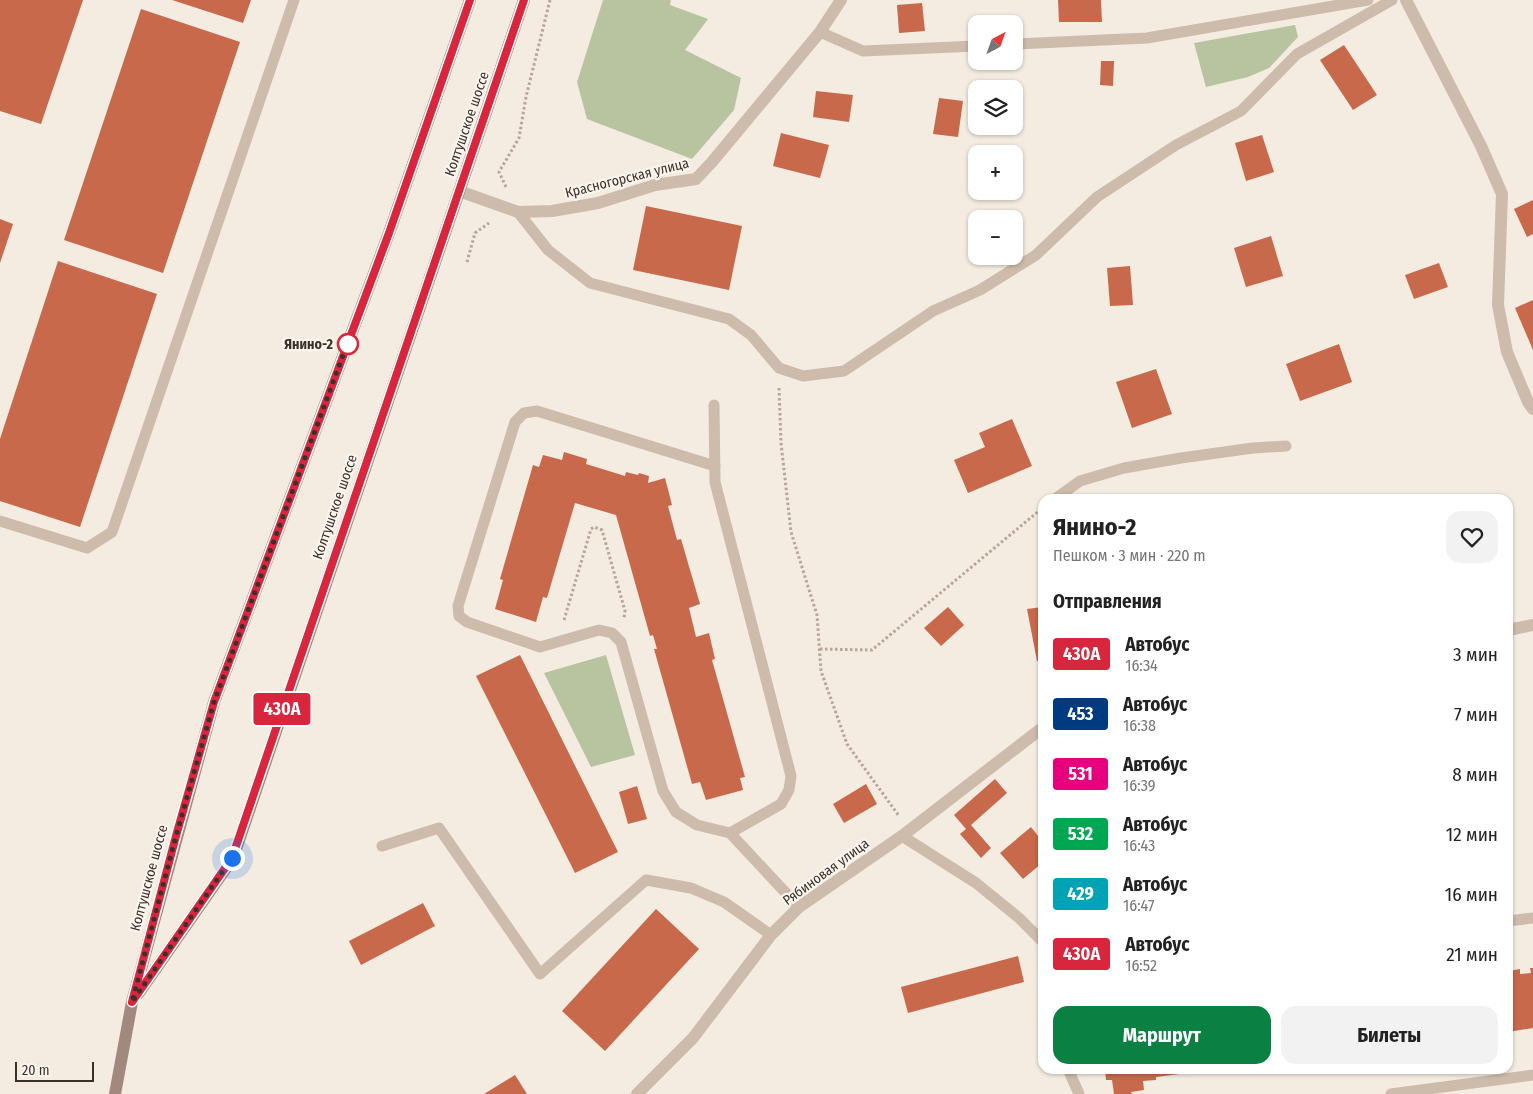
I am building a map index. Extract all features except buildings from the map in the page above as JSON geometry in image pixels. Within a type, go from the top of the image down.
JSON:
[{"type":"main road","name":"Колтушское шоссе","points":[[115,1094],[132,1002],[214,702],[389,233],[470,0]]},
{"type":"main road","name":"Колтушское шоссе","points":[[132,1002],[232,858],[524,0]]},
{"type":"street","name":"Красногорская улица","points":[[459,192],[518,212],[552,210],[598,203],[655,185],[696,179],[820,32],[841,0]]},
{"type":"street","points":[[1406,0],[1481,146],[1502,194],[1498,305],[1507,352],[1528,402],[1533,409]]},
{"type":"street","points":[[1513,629],[1533,625]]},
{"type":"street","name":"Рябиновая улица","points":[[638,1094],[693,1038],[771,935],[799,907],[905,833],[1038,731]]},
{"type":"lane","points":[[0,521],[87,548],[112,532],[294,0]]},
{"type":"lane","points":[[1023,44],[1147,38],[1368,0]]},
{"type":"lane","points":[[518,212],[548,250],[590,283],[729,318],[752,336],[779,368],[803,376],[844,371],[933,311],[980,290],[1036,255],[1097,197],[1176,146],[1241,111],[1297,54],[1392,0]]},
{"type":"lane","points":[[820,32],[863,51],[968,46]]},
{"type":"lane","points":[[714,405],[715,482],[791,776],[789,790],[780,804],[730,833]]},
{"type":"lane","points":[[715,466],[537,411],[524,413],[515,422],[458,606],[459,616],[467,622],[540,647],[599,630],[612,633],[620,642],[663,790],[676,812],[698,826],[730,833],[799,907]]},
{"type":"lane","points":[[1061,494],[1080,481],[1124,468],[1252,448],[1286,446]]},
{"type":"lane","points":[[382,846],[439,828],[540,974],[646,880],[692,888],[724,902],[771,935]]},
{"type":"lane","points":[[905,833],[976,883],[1019,918],[1038,937]]},
{"type":"lane","points":[[1513,920],[1533,918]]},
{"type":"lane","points":[[1069,1074],[1079,1094]]},
{"type":"lane","points":[[1391,1094],[1533,1075]]},
{"type":"path","points":[[467,262],[475,233],[495,219],[506,188],[499,172],[519,138],[526,97],[550,0]]},
{"type":"path","points":[[779,368],[781,443],[791,532],[818,615],[821,672],[847,744],[905,833]]},
{"type":"path","points":[[820,649],[872,650],[1038,511]]},
{"type":"path","points":[[557,642],[591,529],[594,527],[602,530],[625,611],[620,642]]},
{"type":"green space","points":[[603,0],[671,0],[670,5],[708,19],[685,50],[741,78],[734,110],[692,159],[587,119],[577,82]]},
{"type":"green space","points":[[1295,25],[1298,37],[1269,68],[1248,77],[1206,87],[1194,43]]},
{"type":"green space","points":[[606,655],[635,755],[591,767],[544,673]]},
{"type":"bus line","name":"430А","points":[[470,0],[389,233],[214,702],[132,1002],[232,858],[524,0]]},
{"type":"place","name":"Янино-2","points":[[348,344]]},
{"type":"route","points":[[232,858],[132,1002],[214,702],[348,342],[348,344]]}]
